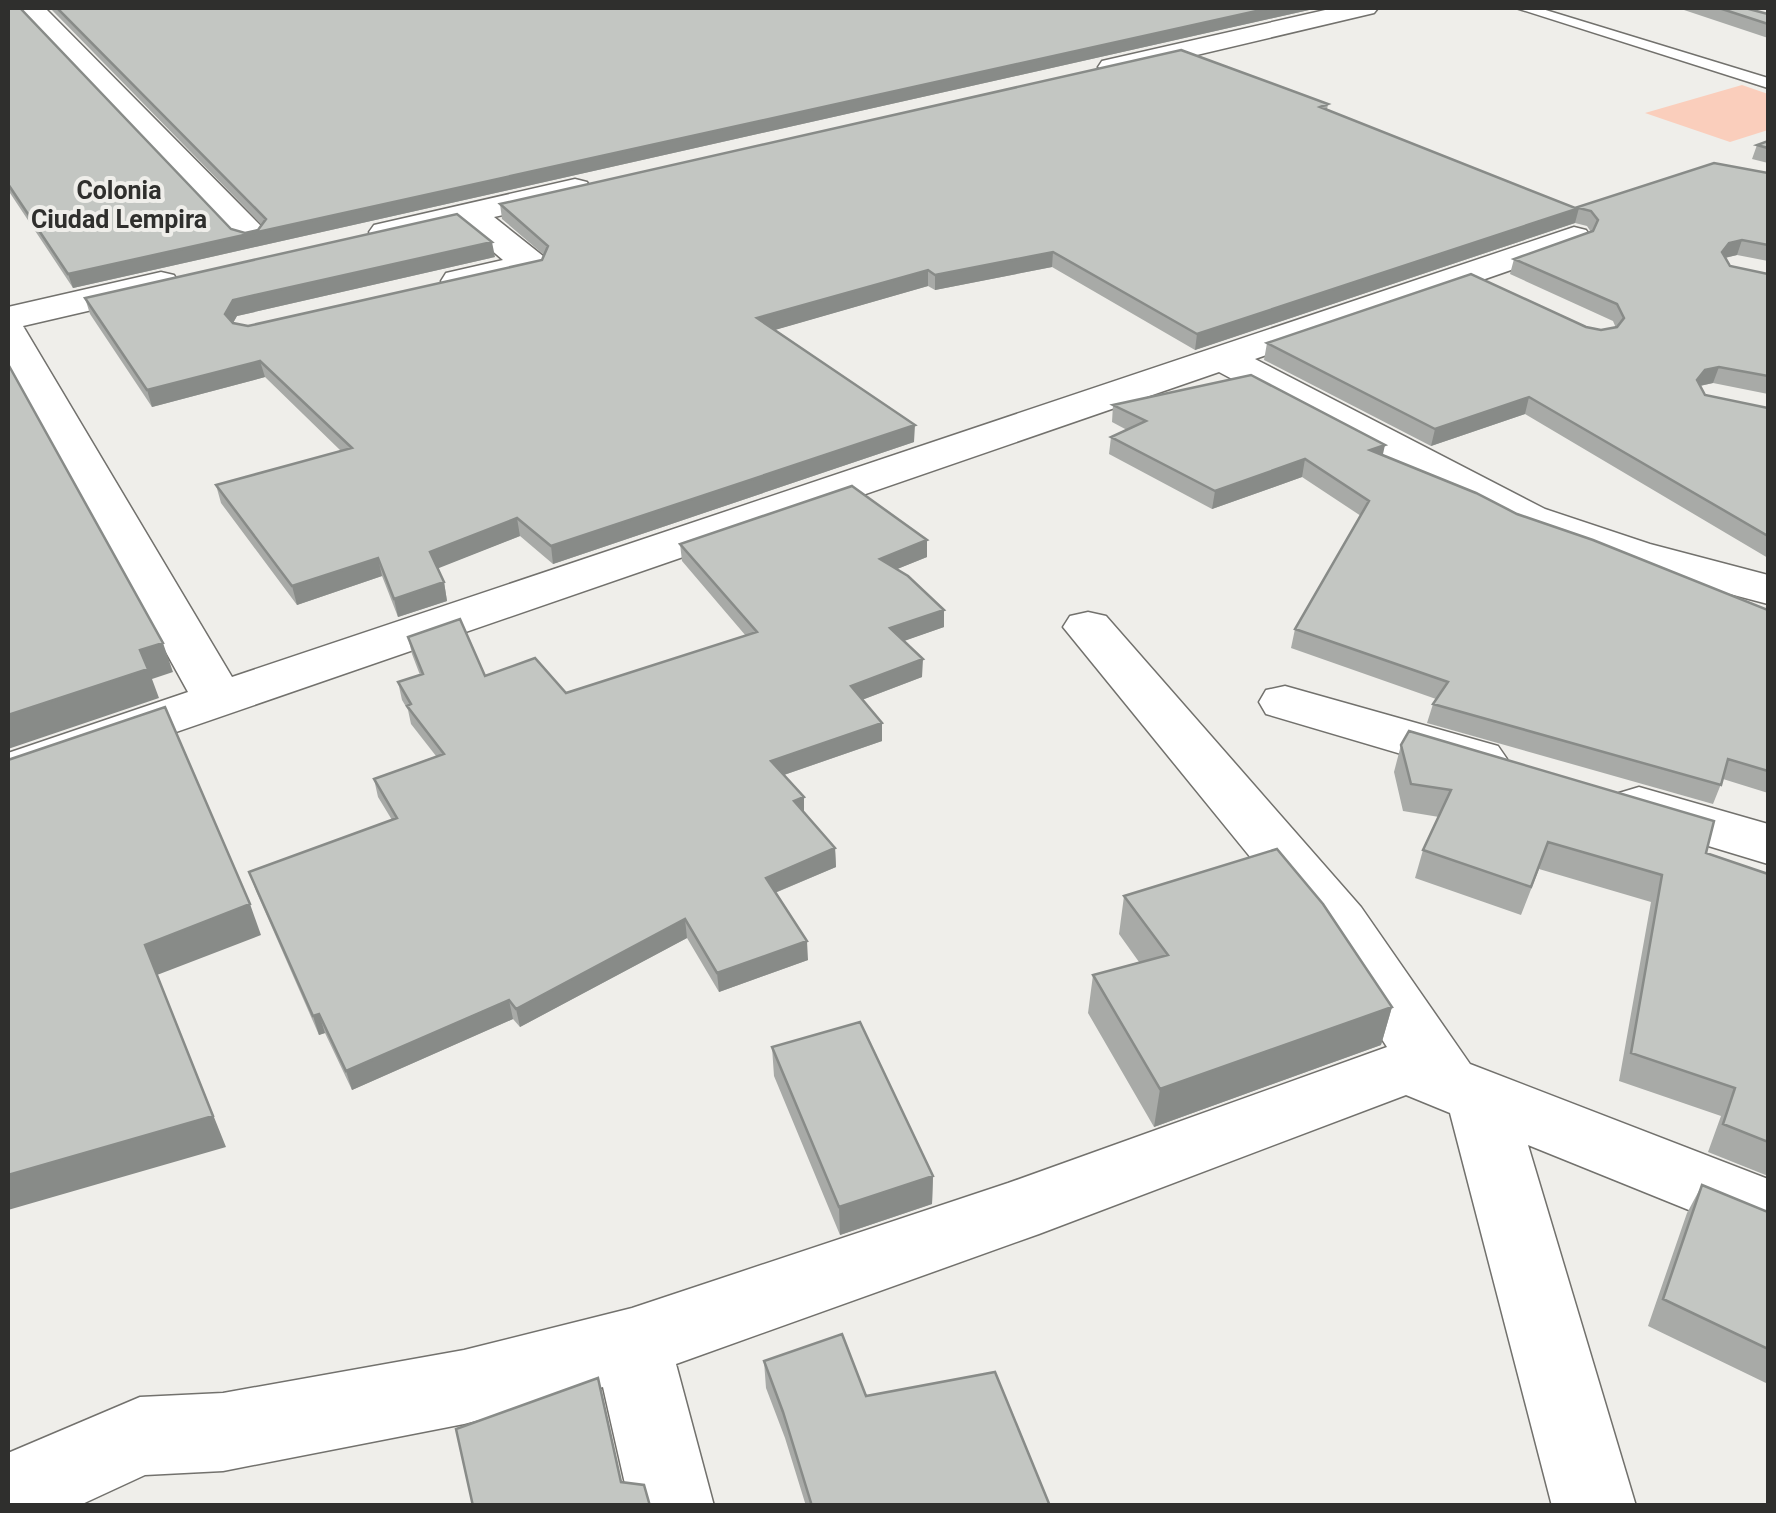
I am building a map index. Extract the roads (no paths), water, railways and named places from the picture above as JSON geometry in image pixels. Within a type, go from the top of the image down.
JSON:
[{"type":"street","points":[[31,8],[248,253]]},
{"type":"street","points":[[1091,59],[1295,25],[1365,8]]},
{"type":"street","points":[[353,240],[468,214],[600,170],[362,208]]},
{"type":"street","points":[[433,287],[530,264],[468,214]]},
{"type":"street","points":[[248,253],[286,225]]},
{"type":"street","points":[[8,772],[1574,237]]},
{"type":"street","points":[[212,241],[248,253]]},
{"type":"street","points":[[82,270],[156,254]]},
{"type":"street","points":[[1466,272],[1515,294]]},
{"type":"street","points":[[8,318],[200,274]]},
{"type":"street","points":[[8,332],[218,699]]},
{"type":"street","points":[[1222,358],[1529,518],[1633,554],[1768,590]]},
{"type":"street","points":[[1088,627],[1339,923],[1462,1088],[1594,1506]]},
{"type":"street","points":[[1285,702],[1527,773]]},
{"type":"street","points":[[1583,790],[1768,844]]},
{"type":"street","points":[[8,1495],[140,1436],[223,1432],[446,1390],[632,1344],[1013,1212],[1409,1068],[1768,1210]]},
{"type":"street","points":[[632,1344],[672,1506]]},
{"type":"lane","points":[[1524,8],[1765,83]]},
{"type":"district","name":"Colonia Ciudad Lempira","points":[[119,204]]}]
